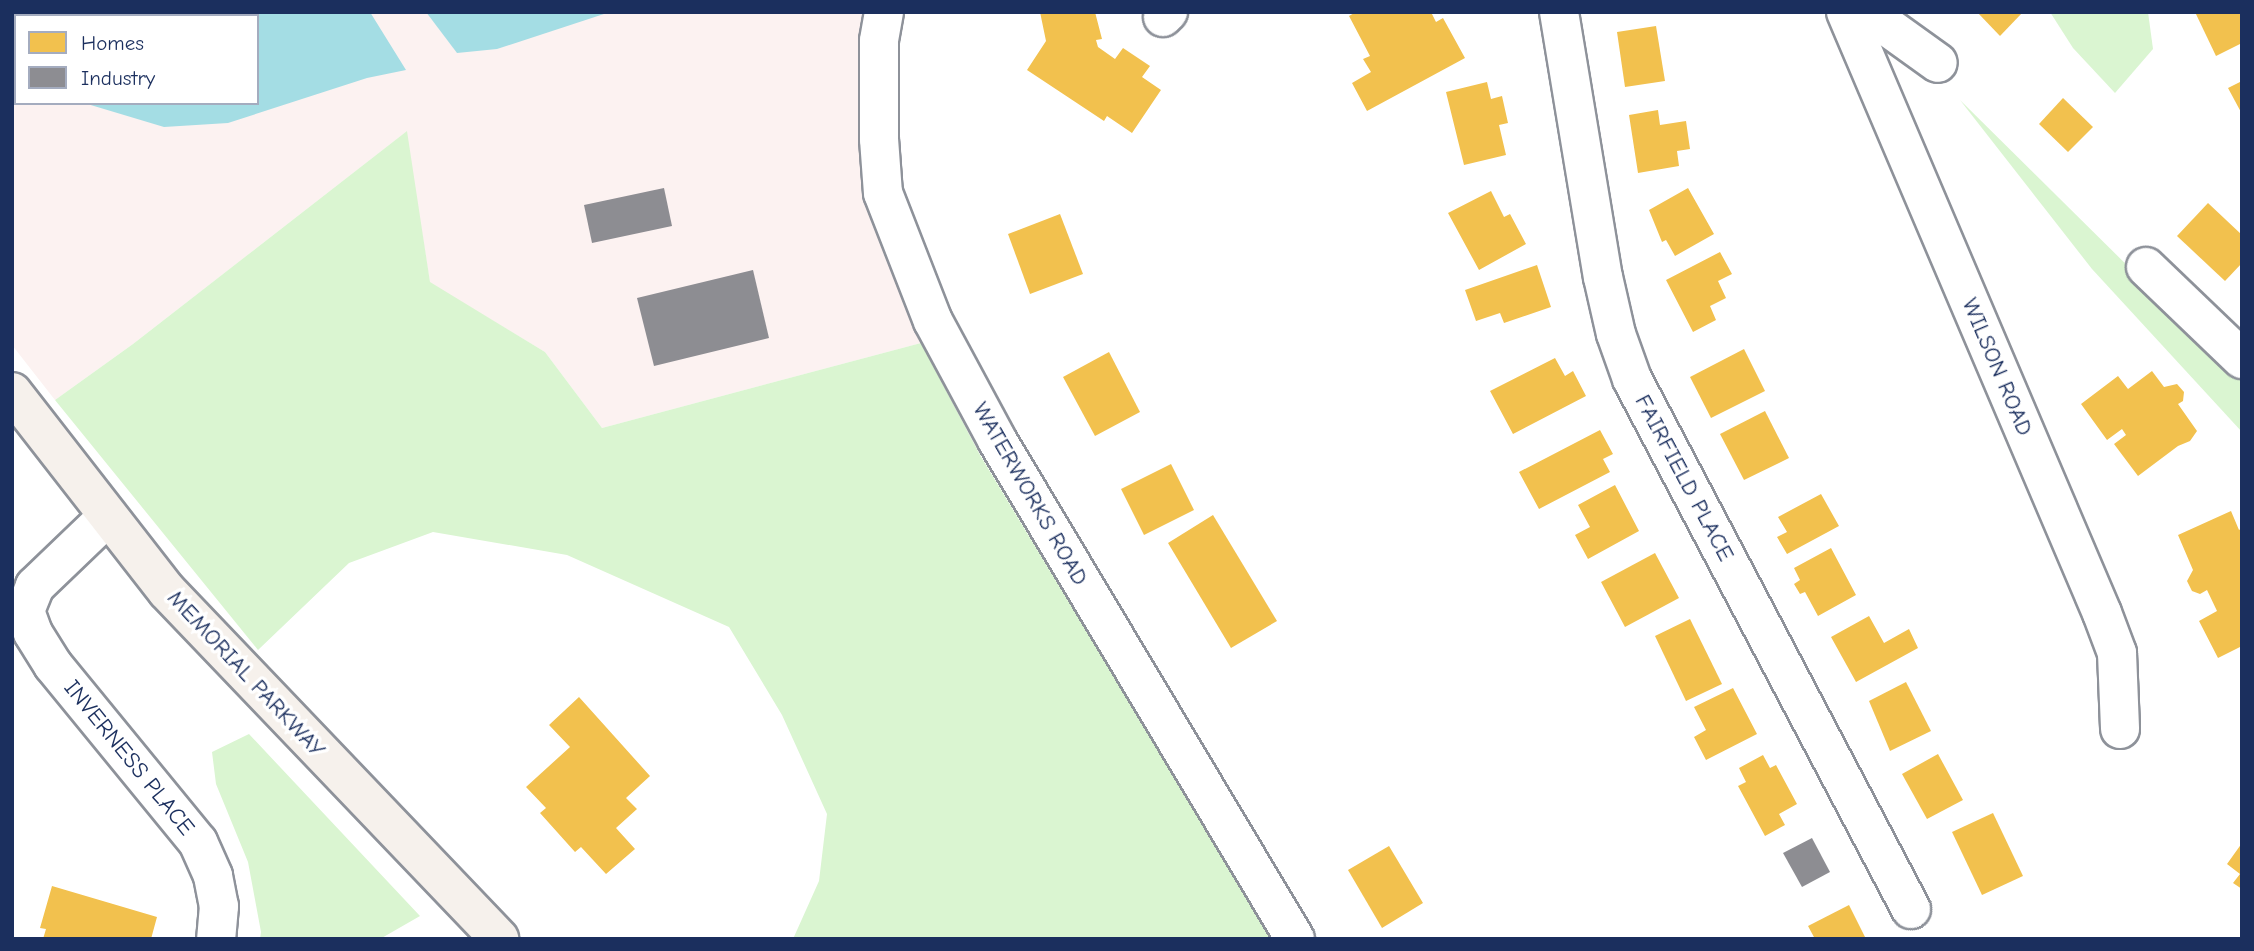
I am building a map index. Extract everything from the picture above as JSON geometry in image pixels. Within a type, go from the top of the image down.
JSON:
[{"type":"main road","name":"MEMORIAL PARKWAY","points":[[12,392],[167,591],[499,939]]},
{"type":"street","name":"WATERWORKS ROAD","points":[[884,12],[879,41],[879,127],[883,193],[933,321],[997,440],[1191,768],[1262,878],[1295,939]]},
{"type":"street","name":"FAIRFIELD PLACE","points":[[1559,12],[1603,277],[1616,334],[1632,379],[1911,909]]},
{"type":"street","name":"WILSON ROAD","points":[[1846,12],[2102,613],[2117,653],[2120,729]]},
{"type":"street","points":[[1867,12],[1938,64]]},
{"type":"street","points":[[2146,267],[2242,359]]},
{"type":"street","name":"INVERNESS PLACE","points":[[107,517],[23,588],[25,611],[33,633],[53,665],[198,842],[213,876],[219,906],[216,939]]},
{"type":"shaded area","points":[[12,12],[866,12],[865,184],[880,241],[921,343],[602,428],[545,352],[430,283],[406,132],[133,344],[55,400],[12,345]]},
{"type":"green space","points":[[2050,12],[2148,12],[2153,49],[2115,93],[2073,48]]},
{"type":"green space","points":[[1960,100],[2242,379],[2242,432],[2092,269]]},
{"type":"green space","points":[[407,131],[430,282],[545,352],[602,428],[921,343],[980,455],[1272,939],[793,939],[819,881],[827,814],[782,715],[729,627],[567,555],[433,532],[349,563],[258,650],[55,400],[133,344]]},
{"type":"green space","points":[[249,734],[420,916],[380,939],[260,939],[248,862],[216,784],[212,752]]},
{"type":"water","points":[[12,12],[370,12],[406,70],[367,78],[228,123],[164,127],[91,105],[259,105],[259,14],[14,14],[14,67]]},
{"type":"water","points":[[426,12],[610,12],[497,49],[457,53]]},
{"type":"building: Homes","points":[[1040,12],[1095,12],[1102,39],[1096,40],[1098,47],[1115,59],[1123,48],[1150,66],[1142,77],[1161,90],[1132,133],[1107,116],[1104,121],[1027,70],[1046,41]]},
{"type":"building: Homes","points":[[1356,12],[1431,12],[1436,22],[1443,18],[1465,58],[1367,111],[1352,83],[1371,72],[1363,59],[1370,56],[1349,16]]},
{"type":"building: Homes","points":[[1977,12],[2023,12],[2000,36]]},
{"type":"building: Homes","points":[[2195,12],[2242,12],[2242,43],[2216,56]]},
{"type":"building: Homes","points":[[1656,26],[1665,81],[1625,87],[1617,32]]},
{"type":"building: Homes","points":[[2242,81],[2242,114],[2228,88]]},
{"type":"building: Homes","points":[[1487,82],[1491,99],[1502,96],[1508,123],[1499,125],[1506,155],[1464,165],[1446,92]]},
{"type":"building: Homes","points":[[2063,98],[2093,127],[2068,152],[2039,124]]},
{"type":"building: Homes","points":[[1658,110],[1660,125],[1686,121],[1690,149],[1677,151],[1679,166],[1638,173],[1629,115]]},
{"type":"building: Homes","points":[[1688,188],[1714,234],[1675,256],[1666,240],[1662,242],[1649,210]]},
{"type":"building: Homes","points":[[1491,191],[1504,217],[1510,214],[1526,244],[1479,270],[1448,213]]},
{"type":"building: Homes","points":[[2208,203],[2242,235],[2242,263],[2225,281],[2177,236]]},
{"type":"building: Homes","points":[[1060,214],[1083,274],[1030,294],[1008,234]]},
{"type":"building: Homes","points":[[1720,252],[1732,274],[1718,281],[1726,298],[1710,306],[1716,320],[1693,332],[1666,280]]},
{"type":"building: Homes","points":[[1537,265],[1551,307],[1504,323],[1500,313],[1476,321],[1465,290]]},
{"type":"building: Homes","points":[[1744,349],[1765,391],[1711,418],[1690,377]]},
{"type":"building: Homes","points":[[1109,352],[1140,412],[1095,436],[1063,377]]},
{"type":"building: Homes","points":[[1555,358],[1565,376],[1573,371],[1586,396],[1513,434],[1490,391]]},
{"type":"building: Homes","points":[[2152,371],[2164,387],[2177,384],[2184,392],[2183,401],[2178,404],[2197,431],[2190,441],[2178,446],[2138,476],[2114,444],[2126,435],[2122,429],[2107,440],[2081,404],[2118,376],[2128,389]]},
{"type":"building: Homes","points":[[1765,411],[1789,458],[1744,480],[1720,434]]},
{"type":"building: Homes","points":[[1600,430],[1613,454],[1603,459],[1610,472],[1539,509],[1519,472]]},
{"type":"building: Homes","points":[[1171,464],[1194,510],[1144,535],[1121,489]]},
{"type":"building: Homes","points":[[1615,485],[1639,531],[1588,559],[1575,535],[1590,527],[1578,505]]},
{"type":"building: Homes","points":[[1821,494],[1839,526],[1787,554],[1777,537],[1787,532],[1778,517]]},
{"type":"building: Homes","points":[[2231,511],[2239,530],[2242,528],[2242,646],[2218,658],[2199,621],[2217,611],[2207,590],[2200,594],[2192,591],[2187,581],[2193,570],[2178,535]]},
{"type":"building: Homes","points":[[1213,515],[1277,621],[1231,648],[1168,543]]},
{"type":"building: Homes","points":[[1831,548],[1856,595],[1818,616],[1805,592],[1800,594],[1794,584],[1800,580],[1794,568]]},
{"type":"building: Homes","points":[[1655,553],[1679,598],[1625,627],[1601,582]]},
{"type":"building: Homes","points":[[1869,616],[1884,643],[1909,629],[1918,648],[1856,682],[1831,637]]},
{"type":"building: Homes","points":[[1690,619],[1722,684],[1686,701],[1655,636]]},
{"type":"building: Homes","points":[[1906,682],[1931,731],[1890,751],[1869,701]]},
{"type":"building: Homes","points":[[1733,688],[1757,734],[1706,760],[1694,737],[1706,730],[1694,707]]},
{"type":"building: Homes","points":[[579,697],[650,776],[626,798],[637,809],[616,828],[635,849],[606,874],[581,847],[575,852],[540,813],[546,808],[526,787],[570,747],[549,725]]},
{"type":"building: Homes","points":[[1938,754],[1963,800],[1927,819],[1902,774]]},
{"type":"building: Homes","points":[[1763,755],[1770,768],[1776,765],[1797,804],[1779,814],[1785,825],[1765,836],[1738,786],[1746,782],[1739,768]]},
{"type":"building: Homes","points":[[1993,813],[2023,876],[1982,895],[1952,832]]},
{"type":"building: Homes","points":[[2242,843],[2242,889],[2233,883],[2240,874],[2227,864]]},
{"type":"building: Homes","points":[[1389,846],[1423,903],[1382,928],[1348,870]]},
{"type":"building: Homes","points":[[52,886],[157,917],[151,939],[43,939],[46,929],[40,928]]},
{"type":"building: Homes","points":[[1849,905],[1866,939],[1815,939],[1808,926]]},
{"type":"building: Industry","points":[[664,188],[672,226],[592,243],[584,205]]},
{"type":"building: Industry","points":[[753,270],[769,338],[654,366],[637,298]]},
{"type":"building: Industry","points":[[1812,838],[1830,872],[1802,887],[1783,853]]}]
